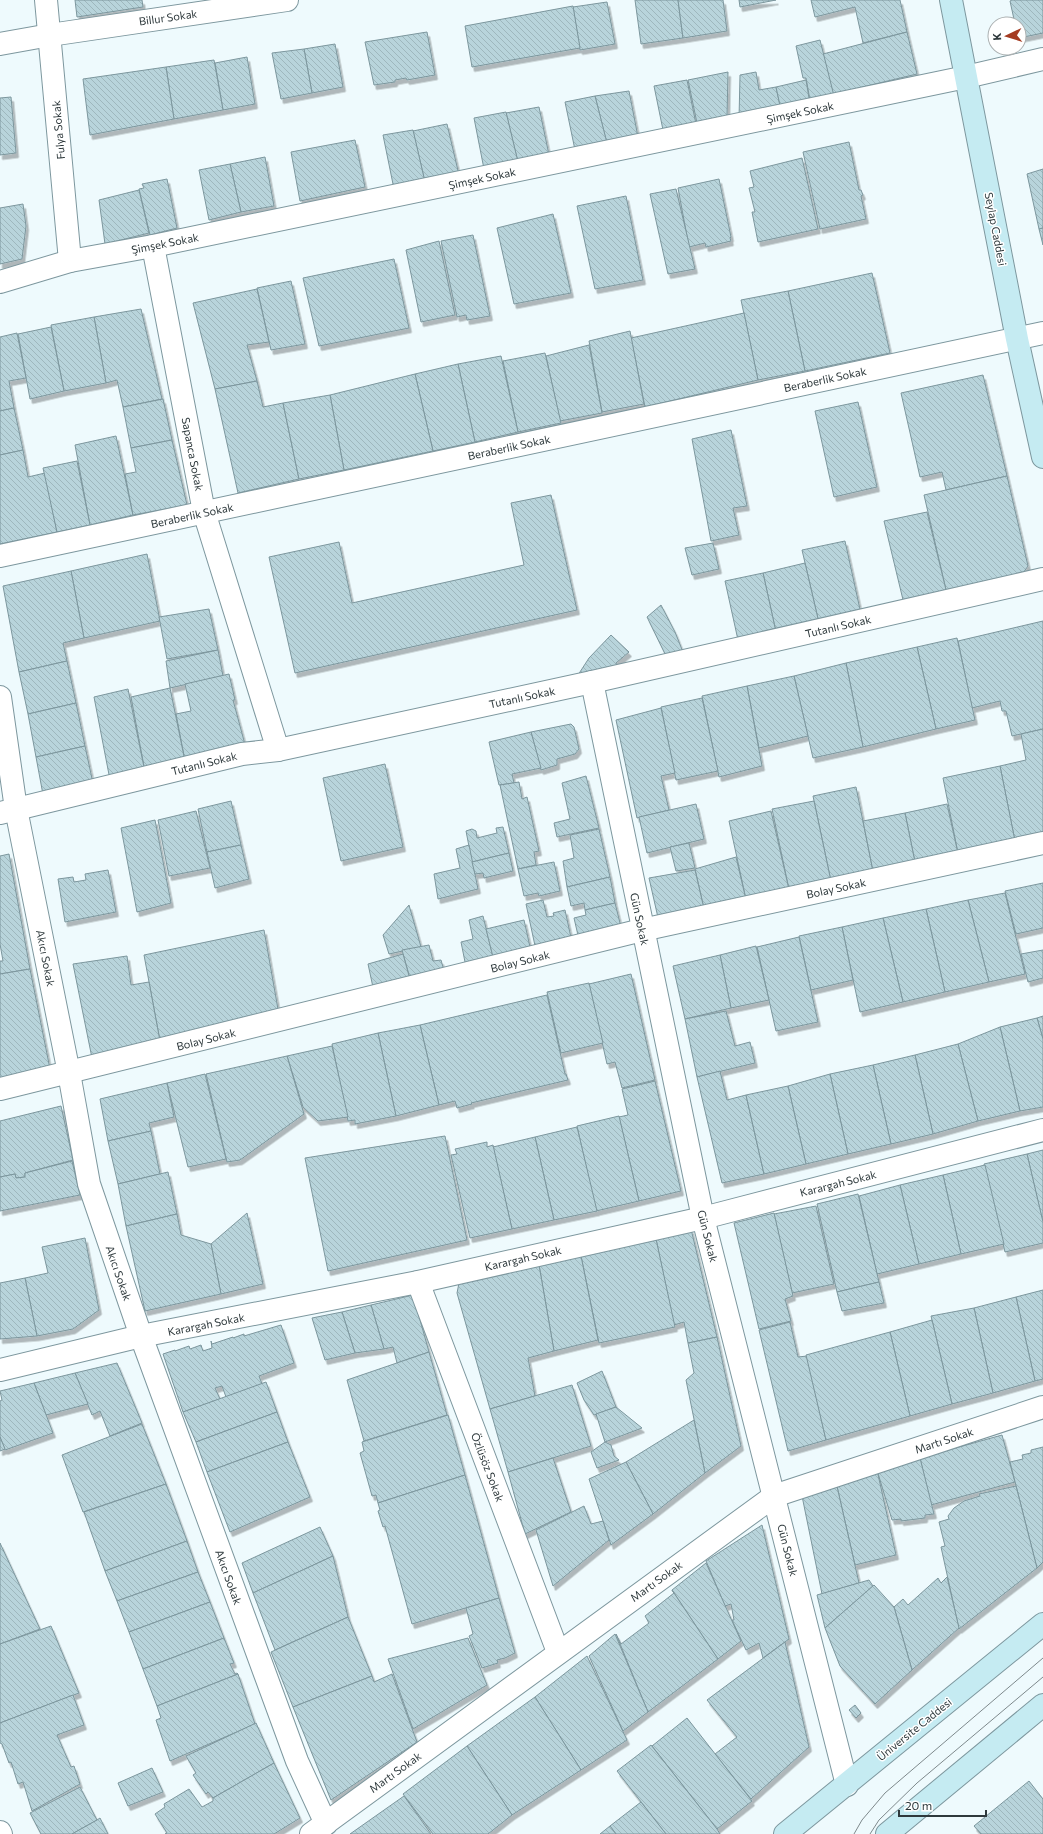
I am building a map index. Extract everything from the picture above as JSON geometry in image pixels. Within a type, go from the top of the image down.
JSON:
[{"type":"main road","name":"Seylap Caddesi","points":[[951,0],[1017,339],[1043,457]]},
{"type":"main road","name":"Üniversite Caddesi","points":[[785,1834],[1043,1624]]},
{"type":"main road","points":[[887,1834],[1043,1705]]},
{"type":"street","name":"Fulya Sokak","points":[[46,0],[70,261]]},
{"type":"street","name":"Billur Sokak","points":[[50,35],[287,0]]},
{"type":"street","points":[[0,44],[50,35]]},
{"type":"street","name":"Şimşek Sokak","points":[[0,282],[70,261],[154,246],[966,77],[1043,59]]},
{"type":"street","name":"Sapanca Sokak","points":[[154,246],[204,512],[278,750]]},
{"type":"street","name":"Beraberlik Sokak","points":[[0,556],[1043,333]]},
{"type":"street","name":"Tutanlı Sokak","points":[[8,811],[242,754],[278,750],[592,682],[1043,579]]},
{"type":"street","name":"Gün Sokak","points":[[592,682],[642,930],[703,1218],[847,1785]]},
{"type":"street","name":"Akıcı Sokak","points":[[0,697],[8,811],[69,1073],[89,1184],[141,1336],[297,1761],[318,1829]]},
{"type":"street","name":"Bolay Sokak","points":[[0,1089],[642,930],[1043,843]]},
{"type":"street","name":"Karargah Sokak","points":[[0,1370],[141,1336],[418,1282],[703,1218],[1043,1130]]},
{"type":"street","name":"Özlüsöz Sokak","points":[[418,1282],[558,1652]]},
{"type":"street","name":"Martı Sokak","points":[[318,1829],[558,1652],[774,1496],[1043,1407]]},
{"type":"building","points":[[75,0],[142,0],[143,7],[77,17]]},
{"type":"building","points":[[635,0],[678,0],[683,38],[641,44]]},
{"type":"building","points":[[678,0],[723,0],[727,31],[683,38]]},
{"type":"building","points":[[739,0],[776,0],[740,7]]},
{"type":"building","points":[[811,0],[900,0],[907,32],[863,43],[855,7],[815,17]]},
{"type":"building","points":[[1043,0],[1043,33],[1027,36],[1027,16],[1013,16],[1010,1]]},
{"type":"building","points":[[607,2],[615,44],[580,50],[573,7]]},
{"type":"building","points":[[573,6],[580,48],[472,67],[465,26]]},
{"type":"building","points":[[427,32],[435,75],[407,80],[406,78],[395,80],[395,82],[374,85],[365,42]]},
{"type":"building","points":[[907,32],[917,74],[833,94],[823,54]]},
{"type":"building","points":[[820,40],[835,100],[811,106],[806,78],[803,78],[796,46]]},
{"type":"building","points":[[335,44],[343,87],[312,93],[304,49]]},
{"type":"building","points":[[304,49],[312,93],[281,99],[272,53]]},
{"type":"building","points":[[247,57],[255,104],[223,110],[215,63]]},
{"type":"building","points":[[214,60],[223,110],[174,119],[166,67]]},
{"type":"building","points":[[166,67],[174,119],[90,135],[83,79]]},
{"type":"building","points":[[728,72],[727,117],[697,123],[688,80]]},
{"type":"building","points":[[756,72],[759,90],[776,87],[781,110],[739,119],[740,75]]},
{"type":"building","points":[[687,80],[696,124],[663,130],[654,86]]},
{"type":"building","points":[[806,80],[810,104],[781,110],[776,87]]},
{"type":"building","points":[[629,91],[638,137],[607,144],[595,96]]},
{"type":"building","points":[[595,96],[607,143],[575,150],[565,102]]},
{"type":"building","points":[[11,97],[16,153],[0,155],[0,98]]},
{"type":"building","points":[[539,107],[549,155],[518,162],[506,113]]},
{"type":"building","points":[[506,112],[518,162],[484,169],[474,118]]},
{"type":"building","points":[[447,124],[459,175],[425,182],[413,131]]},
{"type":"building","points":[[413,130],[425,182],[394,189],[383,135]]},
{"type":"building","points":[[355,140],[365,187],[300,201],[291,152]]},
{"type":"building","points":[[849,142],[859,190],[861,190],[863,195],[861,196],[866,219],[820,229],[803,152]]},
{"type":"building","points":[[265,157],[274,206],[241,212],[230,164]]},
{"type":"building","points":[[802,158],[818,229],[758,242],[752,212],[755,212],[749,188],[754,187],[750,171]]},
{"type":"building","points":[[230,164],[241,212],[209,220],[199,170]]},
{"type":"building","points":[[1043,169],[1043,228],[1039,229],[1027,174]]},
{"type":"building","points":[[167,179],[177,228],[150,235],[139,189],[144,188],[142,184]]},
{"type":"building","points":[[719,179],[731,241],[706,247],[705,243],[689,247],[678,188]]},
{"type":"building","points":[[676,189],[695,269],[668,274],[650,194]]},
{"type":"building","points":[[139,190],[149,233],[105,244],[99,200]]},
{"type":"building","points":[[626,196],[643,280],[595,289],[577,206]]},
{"type":"building","points":[[23,204],[26,226],[22,259],[0,264],[0,208]]},
{"type":"building","points":[[553,214],[571,293],[514,304],[497,228]]},
{"type":"building","points":[[1043,228],[1043,245],[1039,229]]},
{"type":"building","points":[[473,235],[490,316],[467,320],[466,315],[457,317],[441,241]]},
{"type":"building","points":[[439,241],[455,315],[421,322],[406,250]]},
{"type":"building","points":[[394,259],[409,328],[319,346],[303,278]]},
{"type":"building","points":[[872,273],[890,353],[805,371],[788,291]]},
{"type":"building","points":[[291,281],[305,344],[271,350],[257,288]]},
{"type":"building","points":[[257,289],[269,342],[247,345],[257,381],[215,389],[193,303]]},
{"type":"building","points":[[788,291],[805,371],[758,380],[741,300]]},
{"type":"building","points":[[141,309],[162,399],[123,407],[117,380],[106,383],[94,317]]},
{"type":"building","points":[[744,313],[758,380],[645,407],[631,338]]},
{"type":"building","points":[[94,317],[106,383],[64,391],[51,325]]},
{"type":"building","points":[[51,327],[64,391],[30,399],[18,334]]},
{"type":"building","points":[[630,331],[644,404],[602,412],[589,341]]},
{"type":"building","points":[[17,333],[26,378],[9,381],[14,408],[0,411],[0,337]]},
{"type":"building","points":[[589,345],[602,413],[560,421],[546,356]]},
{"type":"building","points":[[545,353],[561,423],[518,432],[503,361]]},
{"type":"building","points":[[501,356],[518,432],[475,442],[458,364]]},
{"type":"building","points":[[458,364],[475,442],[433,451],[415,374]]},
{"type":"building","points":[[415,374],[433,451],[344,470],[330,395]]},
{"type":"building","points":[[983,375],[1007,476],[946,490],[942,472],[920,477],[901,393]]},
{"type":"building","points":[[257,381],[263,407],[283,403],[299,479],[238,493],[215,389]]},
{"type":"building","points":[[330,395],[344,470],[299,479],[283,403]]},
{"type":"building","points":[[163,399],[172,440],[131,448],[123,407]]},
{"type":"building","points":[[858,402],[877,487],[834,497],[815,411]]},
{"type":"building","points":[[14,408],[23,450],[0,455],[0,411]]},
{"type":"building","points":[[731,430],[747,506],[733,508],[739,535],[711,541],[692,439]]},
{"type":"building","points":[[116,436],[133,515],[90,525],[75,445]]},
{"type":"building","points":[[172,440],[187,505],[133,515],[125,474],[136,472],[131,448]]},
{"type":"building","points":[[23,450],[28,477],[45,473],[57,532],[0,544],[0,455]]},
{"type":"building","points":[[77,461],[90,525],[57,532],[43,468]]},
{"type":"building","points":[[1007,476],[1028,566],[1016,583],[947,594],[924,495]]},
{"type":"building","points":[[551,495],[577,610],[295,673],[269,557],[339,542],[352,603],[524,565],[511,503]]},
{"type":"building","points":[[927,512],[947,594],[904,604],[884,521]]},
{"type":"building","points":[[845,541],[861,614],[819,623],[802,550]]},
{"type":"building","points":[[713,543],[719,569],[692,575],[685,548]]},
{"type":"building","points":[[147,554],[160,621],[84,638],[71,571]]},
{"type":"building","points":[[805,563],[819,623],[776,632],[763,573]]},
{"type":"building","points":[[71,571],[84,638],[63,643],[67,661],[19,672],[3,586]]},
{"type":"building","points":[[763,573],[776,632],[738,640],[725,581]]},
{"type":"building","points":[[661,605],[675,632],[685,657],[668,660],[647,617]]},
{"type":"building","points":[[209,609],[218,650],[167,659],[159,617]]},
{"type":"building","points":[[1043,621],[1043,729],[1012,736],[1006,711],[1002,711],[1000,701],[972,708],[958,641]]},
{"type":"building","points":[[611,635],[629,652],[616,663],[619,671],[578,675],[589,658]]},
{"type":"building","points":[[957,638],[975,720],[936,729],[917,647]]},
{"type":"building","points":[[917,647],[936,729],[863,747],[846,663]]},
{"type":"building","points":[[218,650],[223,676],[170,688],[166,661]]},
{"type":"building","points":[[67,661],[76,703],[28,714],[19,672]]},
{"type":"building","points":[[846,663],[863,747],[813,758],[794,676]]},
{"type":"building","points":[[229,674],[235,700],[233,700],[247,752],[186,766],[176,714],[191,711],[185,684]]},
{"type":"building","points":[[794,676],[808,736],[759,748],[747,686]]},
{"type":"building","points":[[747,686],[762,766],[719,777],[702,696]]},
{"type":"building","points":[[170,688],[186,766],[146,777],[131,697]]},
{"type":"building","points":[[128,689],[146,777],[111,785],[94,697]]},
{"type":"building","points":[[702,698],[718,771],[676,780],[661,707]]},
{"type":"building","points":[[76,703],[85,746],[36,757],[28,714]]},
{"type":"building","points":[[661,708],[675,773],[661,776],[669,810],[637,818],[616,720]]},
{"type":"building","points":[[571,724],[574,727],[579,749],[575,754],[557,759],[557,765],[541,770],[531,732]]},
{"type":"building","points":[[1043,729],[1043,840],[1016,846],[1000,766],[1026,760],[1021,734]]},
{"type":"building","points":[[531,732],[541,768],[512,774],[514,783],[499,785],[489,742]]},
{"type":"building","points":[[85,746],[94,788],[44,800],[36,757]]},
{"type":"building","points":[[385,764],[403,847],[341,861],[323,778]]},
{"type":"building","points":[[1000,766],[1016,846],[959,858],[943,778]]},
{"type":"building","points":[[586,776],[599,828],[557,837],[554,823],[570,819],[562,783]]},
{"type":"building","points":[[519,782],[522,799],[527,797],[539,851],[534,852],[536,865],[518,869],[500,785]]},
{"type":"building","points":[[856,787],[874,876],[832,886],[813,796]]},
{"type":"building","points":[[231,801],[241,845],[207,852],[198,809]]},
{"type":"building","points":[[814,801],[832,886],[790,894],[772,809]]},
{"type":"building","points":[[696,804],[704,839],[647,853],[639,817]]},
{"type":"building","points":[[947,804],[959,858],[916,867],[905,813]]},
{"type":"building","points":[[196,811],[210,868],[169,876],[158,820]]},
{"type":"building","points":[[771,811],[790,894],[747,904],[729,821]]},
{"type":"building","points":[[905,813],[916,867],[874,876],[863,821]]},
{"type":"building","points":[[155,820],[171,903],[137,912],[121,828]]},
{"type":"building","points":[[503,827],[509,853],[472,862],[466,831],[472,829],[476,831],[477,838],[497,833],[496,828]]},
{"type":"building","points":[[599,829],[610,877],[567,887],[563,861],[574,858],[570,835]]},
{"type":"building","points":[[689,843],[695,868],[676,871],[670,847]]},
{"type":"building","points":[[241,845],[249,879],[215,888],[207,852]]},
{"type":"building","points":[[469,845],[478,889],[438,899],[434,874],[460,868],[456,849]]},
{"type":"building","points":[[509,853],[513,871],[484,878],[483,873],[475,874],[472,862]]},
{"type":"building","points":[[9,854],[30,969],[0,974],[0,961],[3,961],[0,944],[0,856]]},
{"type":"building","points":[[736,857],[747,904],[705,913],[695,869]]},
{"type":"building","points":[[554,862],[560,891],[539,896],[538,893],[524,896],[518,869]]},
{"type":"building","points":[[108,870],[116,912],[65,922],[58,879],[73,877],[74,882],[86,880],[85,874]]},
{"type":"building","points":[[695,870],[705,913],[659,922],[649,878]]},
{"type":"building","points":[[610,877],[615,903],[585,910],[584,903],[571,906],[567,887]]},
{"type":"building","points":[[1043,883],[1043,928],[1016,934],[1005,891]]},
{"type":"building","points":[[1005,893],[1025,974],[989,982],[968,900]]},
{"type":"building","points":[[543,900],[547,917],[554,916],[553,913],[565,910],[573,947],[537,955],[526,904]]},
{"type":"building","points":[[968,900],[989,982],[945,992],[926,909]]},
{"type":"building","points":[[615,903],[622,931],[580,944],[574,918],[586,915],[585,910]]},
{"type":"building","points":[[409,905],[421,947],[389,954],[383,935]]},
{"type":"building","points":[[926,909],[945,992],[903,1002],[883,918]]},
{"type":"building","points":[[483,916],[495,965],[467,972],[461,942],[473,939],[469,920]]},
{"type":"building","points":[[883,918],[903,1002],[860,1012],[842,927]]},
{"type":"building","points":[[524,920],[532,956],[495,965],[486,929]]},
{"type":"building","points":[[842,927],[853,980],[811,990],[799,936]]},
{"type":"building","points":[[264,930],[279,1015],[160,1041],[144,955]]},
{"type":"building","points":[[799,937],[818,1022],[776,1031],[757,947]]},
{"type":"building","points":[[429,945],[433,961],[441,960],[445,974],[411,982],[402,950]]},
{"type":"building","points":[[756,946],[769,1000],[731,1008],[720,955]]},
{"type":"building","points":[[1043,950],[1043,978],[1028,982],[1021,954]]},
{"type":"building","points":[[403,954],[411,983],[374,992],[368,964]]},
{"type":"building","points":[[720,955],[731,1008],[685,1019],[673,966]]},
{"type":"building","points":[[127,956],[131,985],[149,982],[160,1041],[92,1058],[73,964]]},
{"type":"building","points":[[30,969],[50,1069],[0,1080],[0,974]]},
{"type":"building","points":[[631,974],[655,1080],[622,1088],[615,1062],[607,1064],[589,984]]},
{"type":"building","points":[[589,983],[603,1043],[561,1053],[547,992]]},
{"type":"building","points":[[547,995],[565,1074],[568,1080],[471,1103],[472,1104],[457,1108],[455,1101],[439,1105],[420,1025]]},
{"type":"building","points":[[726,1011],[735,1046],[750,1042],[755,1063],[697,1077],[685,1019]]},
{"type":"building","points":[[1043,1016],[1043,1039],[1037,1018]]},
{"type":"building","points":[[1037,1018],[1043,1039],[1043,1107],[1020,1111],[1000,1027]]},
{"type":"building","points":[[420,1025],[439,1105],[396,1116],[378,1033]]},
{"type":"building","points":[[1000,1027],[1020,1111],[978,1121],[958,1044]]},
{"type":"building","points":[[378,1033],[396,1116],[355,1124],[355,1120],[348,1121],[332,1044]]},
{"type":"building","points":[[958,1044],[978,1121],[933,1134],[915,1055]]},
{"type":"building","points":[[332,1046],[348,1117],[318,1121],[303,1107],[287,1056]]},
{"type":"building","points":[[915,1055],[933,1134],[891,1144],[873,1065]]},
{"type":"building","points":[[287,1056],[304,1114],[240,1160],[227,1162],[206,1074]]},
{"type":"building","points":[[873,1065],[891,1144],[848,1154],[830,1074]]},
{"type":"building","points":[[720,1071],[727,1100],[746,1095],[764,1174],[722,1183],[697,1077]]},
{"type":"building","points":[[205,1074],[226,1159],[188,1167],[167,1083]]},
{"type":"building","points":[[830,1074],[848,1154],[806,1164],[788,1086]]},
{"type":"building","points":[[655,1081],[681,1191],[639,1201],[619,1117],[628,1115],[622,1089]]},
{"type":"building","points":[[167,1083],[174,1117],[149,1123],[151,1131],[108,1141],[100,1099]]},
{"type":"building","points":[[788,1086],[806,1164],[764,1174],[746,1095]]},
{"type":"building","points":[[61,1106],[73,1160],[25,1173],[25,1177],[16,1178],[15,1174],[0,1177],[0,1121]]},
{"type":"building","points":[[619,1116],[639,1201],[596,1211],[577,1126]]},
{"type":"building","points":[[577,1127],[597,1211],[554,1220],[535,1137]]},
{"type":"building","points":[[151,1131],[160,1174],[118,1184],[108,1141]]},
{"type":"building","points":[[445,1136],[467,1240],[328,1271],[305,1158]]},
{"type":"building","points":[[535,1137],[554,1220],[512,1229],[493,1147]]},
{"type":"building","points":[[487,1142],[487,1147],[493,1145],[512,1229],[470,1238],[451,1155],[457,1154],[455,1149]]},
{"type":"building","points":[[1043,1150],[1043,1223],[1027,1154]]},
{"type":"building","points":[[1027,1154],[1043,1222],[1043,1243],[1005,1252],[984,1164]]},
{"type":"building","points":[[72,1161],[80,1195],[0,1211],[0,1177],[15,1174],[16,1178],[25,1177],[25,1173]]},
{"type":"building","points":[[985,1165],[1004,1244],[961,1254],[943,1175]]},
{"type":"building","points":[[168,1172],[177,1214],[126,1226],[118,1184]]},
{"type":"building","points":[[943,1175],[961,1254],[919,1264],[900,1185]]},
{"type":"building","points":[[900,1185],[919,1264],[877,1274],[859,1196]]},
{"type":"building","points":[[858,1194],[879,1282],[837,1292],[817,1204]]},
{"type":"building","points":[[816,1206],[834,1284],[792,1293],[774,1214]]},
{"type":"building","points":[[247,1213],[263,1284],[221,1294],[211,1244]]},
{"type":"building","points":[[774,1213],[793,1296],[785,1299],[791,1321],[759,1329],[734,1223]]},
{"type":"building","points":[[177,1214],[181,1235],[211,1244],[221,1294],[145,1311],[126,1226]]},
{"type":"building","points":[[691,1229],[717,1337],[688,1343],[684,1322],[674,1325],[656,1239]]},
{"type":"building","points":[[85,1238],[99,1310],[73,1329],[37,1336],[25,1278],[48,1273],[42,1247]]},
{"type":"building","points":[[656,1239],[675,1327],[599,1343],[581,1256]]},
{"type":"building","points":[[581,1256],[598,1340],[554,1351],[539,1265]]},
{"type":"building","points":[[539,1265],[554,1351],[528,1358],[535,1396],[490,1409],[457,1293],[459,1283]]},
{"type":"building","points":[[25,1278],[37,1336],[0,1339],[0,1283]]},
{"type":"building","points":[[879,1282],[884,1303],[842,1311],[837,1292]]},
{"type":"building","points":[[1043,1290],[1043,1379],[1035,1381],[1016,1297]]},
{"type":"building","points":[[413,1295],[429,1352],[397,1363],[393,1347],[384,1349],[371,1305]]},
{"type":"building","points":[[1016,1297],[1035,1381],[993,1393],[974,1308]]},
{"type":"building","points":[[371,1305],[384,1349],[355,1353],[342,1312]]},
{"type":"building","points":[[974,1308],[993,1393],[952,1404],[931,1316]]},
{"type":"building","points":[[342,1312],[355,1353],[325,1360],[312,1318]]},
{"type":"building","points":[[932,1320],[952,1404],[910,1416],[890,1332]]},
{"type":"building","points":[[790,1322],[798,1357],[807,1356],[826,1440],[788,1451],[759,1330]]},
{"type":"building","points":[[281,1325],[294,1363],[259,1376],[262,1384],[226,1397],[222,1386],[215,1388],[220,1399],[183,1412],[163,1354],[189,1346],[190,1349],[201,1345],[203,1351],[212,1348],[211,1341],[212,1344]]},
{"type":"building","points":[[890,1332],[910,1416],[826,1440],[806,1355]]},
{"type":"building","points":[[717,1337],[741,1446],[705,1473],[686,1380],[694,1373],[688,1343]]},
{"type":"building","points":[[429,1352],[447,1415],[364,1441],[347,1380]]},
{"type":"building","points":[[117,1363],[142,1423],[110,1436],[100,1411],[92,1415],[75,1373]]},
{"type":"building","points":[[602,1371],[616,1407],[594,1415],[584,1400],[577,1383]]},
{"type":"building","points":[[75,1373],[88,1404],[46,1415],[34,1383]]},
{"type":"building","points":[[266,1382],[277,1412],[196,1442],[183,1412]]},
{"type":"building","points":[[34,1383],[53,1433],[5,1450],[0,1437],[0,1401],[2,1400],[0,1391]]},
{"type":"building","points":[[572,1385],[591,1446],[508,1472],[490,1409]]},
{"type":"building","points":[[616,1407],[642,1428],[605,1442],[596,1414]]},
{"type":"building","points":[[277,1412],[288,1442],[207,1472],[196,1442]]},
{"type":"building","points":[[448,1415],[465,1475],[378,1503],[376,1495],[372,1496],[360,1453],[364,1451],[362,1442]]},
{"type":"building","points":[[694,1420],[705,1473],[653,1514],[626,1462]]},
{"type":"building","points":[[142,1424],[166,1484],[83,1512],[62,1455]]},
{"type":"building","points":[[1002,1435],[1015,1482],[931,1505],[920,1458]]},
{"type":"building","points":[[0,1437],[5,1449],[0,1451]]},
{"type":"building","points":[[288,1442],[310,1497],[230,1532],[207,1472]]},
{"type":"building","points":[[605,1442],[611,1445],[614,1456],[619,1460],[597,1468],[591,1452]]},
{"type":"building","points":[[1043,1447],[1043,1562],[1037,1568],[1010,1462],[1023,1459],[1022,1455],[1031,1453],[1031,1450]]},
{"type":"building","points":[[553,1458],[571,1512],[525,1534],[508,1472]]},
{"type":"building","points":[[920,1458],[934,1514],[925,1515],[925,1518],[901,1521],[901,1519],[892,1520],[877,1470]]},
{"type":"building","points":[[626,1462],[653,1514],[611,1545],[589,1479]]},
{"type":"building","points":[[877,1470],[896,1555],[855,1565],[836,1482]]},
{"type":"building","points":[[465,1475],[499,1598],[412,1624],[385,1526],[383,1527],[378,1511],[380,1510],[378,1503]]},
{"type":"building","points":[[836,1482],[859,1583],[822,1594],[801,1491]]},
{"type":"building","points":[[166,1484],[187,1541],[105,1571],[84,1512]]},
{"type":"building","points":[[1016,1486],[1037,1568],[959,1629],[941,1547],[945,1546],[939,1522],[949,1519],[948,1516],[954,1508],[964,1501],[980,1496],[979,1494]]},
{"type":"building","points":[[584,1506],[591,1524],[603,1521],[609,1540],[553,1586],[536,1530]]},
{"type":"building","points":[[762,1525],[789,1639],[763,1658],[759,1643],[746,1650],[732,1620],[734,1620],[731,1604],[725,1606],[706,1561]]},
{"type":"building","points":[[320,1527],[333,1556],[253,1593],[242,1563]]},
{"type":"building","points":[[187,1541],[198,1572],[117,1601],[105,1571]]},
{"type":"building","points":[[0,1543],[40,1629],[0,1644]]},
{"type":"building","points":[[333,1556],[348,1617],[275,1650],[253,1593]]},
{"type":"building","points":[[706,1563],[741,1641],[718,1659],[672,1590]]},
{"type":"building","points":[[198,1572],[210,1602],[129,1632],[117,1601]]},
{"type":"building","points":[[947,1577],[959,1628],[912,1670],[894,1607],[903,1599],[908,1605],[938,1578],[941,1583]]},
{"type":"building","points":[[869,1580],[873,1586],[825,1628],[817,1595]]},
{"type":"building","points":[[874,1585],[894,1607],[912,1670],[875,1704],[840,1666],[825,1628]]},
{"type":"building","points":[[674,1593],[718,1659],[648,1712],[616,1634],[621,1644],[649,1623],[645,1616]]},
{"type":"building","points":[[499,1598],[515,1653],[497,1660],[498,1663],[482,1668],[469,1636],[473,1634],[466,1608]]},
{"type":"building","points":[[210,1602],[224,1638],[143,1669],[129,1632]]},
{"type":"building","points":[[348,1617],[372,1676],[293,1707],[271,1652]]},
{"type":"building","points":[[51,1626],[79,1693],[0,1723],[0,1644]]},
{"type":"building","points":[[615,1634],[648,1712],[623,1731],[589,1656]]},
{"type":"building","points":[[224,1638],[234,1663],[230,1664],[235,1674],[238,1674],[157,1706],[143,1669]]},
{"type":"building","points":[[468,1638],[487,1685],[413,1729],[388,1659]]},
{"type":"building","points":[[785,1642],[809,1747],[751,1799],[715,1754],[737,1737],[707,1700]]},
{"type":"building","points":[[587,1656],[627,1740],[581,1770],[535,1697]]},
{"type":"building","points":[[238,1674],[255,1724],[170,1761],[156,1720],[161,1718],[157,1706]]},
{"type":"building","points":[[392,1674],[417,1742],[331,1800],[293,1707],[372,1676],[374,1682]]},
{"type":"building","points":[[73,1695],[84,1725],[57,1735],[71,1767],[74,1766],[80,1784],[32,1811],[23,1782],[18,1784],[11,1762],[9,1763],[2,1744],[0,1743],[0,1723]]},
{"type":"building","points":[[535,1697],[581,1770],[512,1815],[467,1746]]},
{"type":"building","points":[[855,1705],[861,1713],[856,1718],[849,1710]]},
{"type":"building","points":[[687,1718],[752,1801],[717,1829],[652,1746]]},
{"type":"building","points":[[256,1723],[274,1763],[213,1798],[208,1792],[206,1794],[193,1775],[196,1773],[186,1756]]},
{"type":"building","points":[[651,1745],[720,1834],[666,1834],[617,1771]]},
{"type":"building","points":[[467,1746],[512,1815],[488,1834],[433,1834],[403,1794]]},
{"type":"building","points":[[274,1763],[300,1818],[274,1834],[165,1834],[167,1833],[155,1814],[165,1807],[164,1804],[189,1789],[202,1807],[213,1801],[213,1798]]},
{"type":"building","points":[[152,1768],[163,1792],[128,1806],[118,1783]]},
{"type":"building","points":[[1029,1781],[1043,1799],[1043,1834],[981,1834],[974,1826]]},
{"type":"building","points":[[80,1787],[97,1820],[72,1834],[41,1834],[30,1813]]},
{"type":"building","points":[[404,1796],[431,1834],[350,1834]]},
{"type":"building","points":[[641,1802],[666,1834],[616,1834],[610,1826]]},
{"type":"building","points":[[100,1818],[108,1834],[72,1834],[97,1820]]},
{"type":"building","points":[[610,1826],[616,1834],[600,1834]]},
{"type":"tram line","points":[[854,1834],[862,1820],[885,1793],[1043,1658]]},
{"type":"tram line","points":[[870,1834],[879,1820],[917,1783],[1043,1677]]}]
